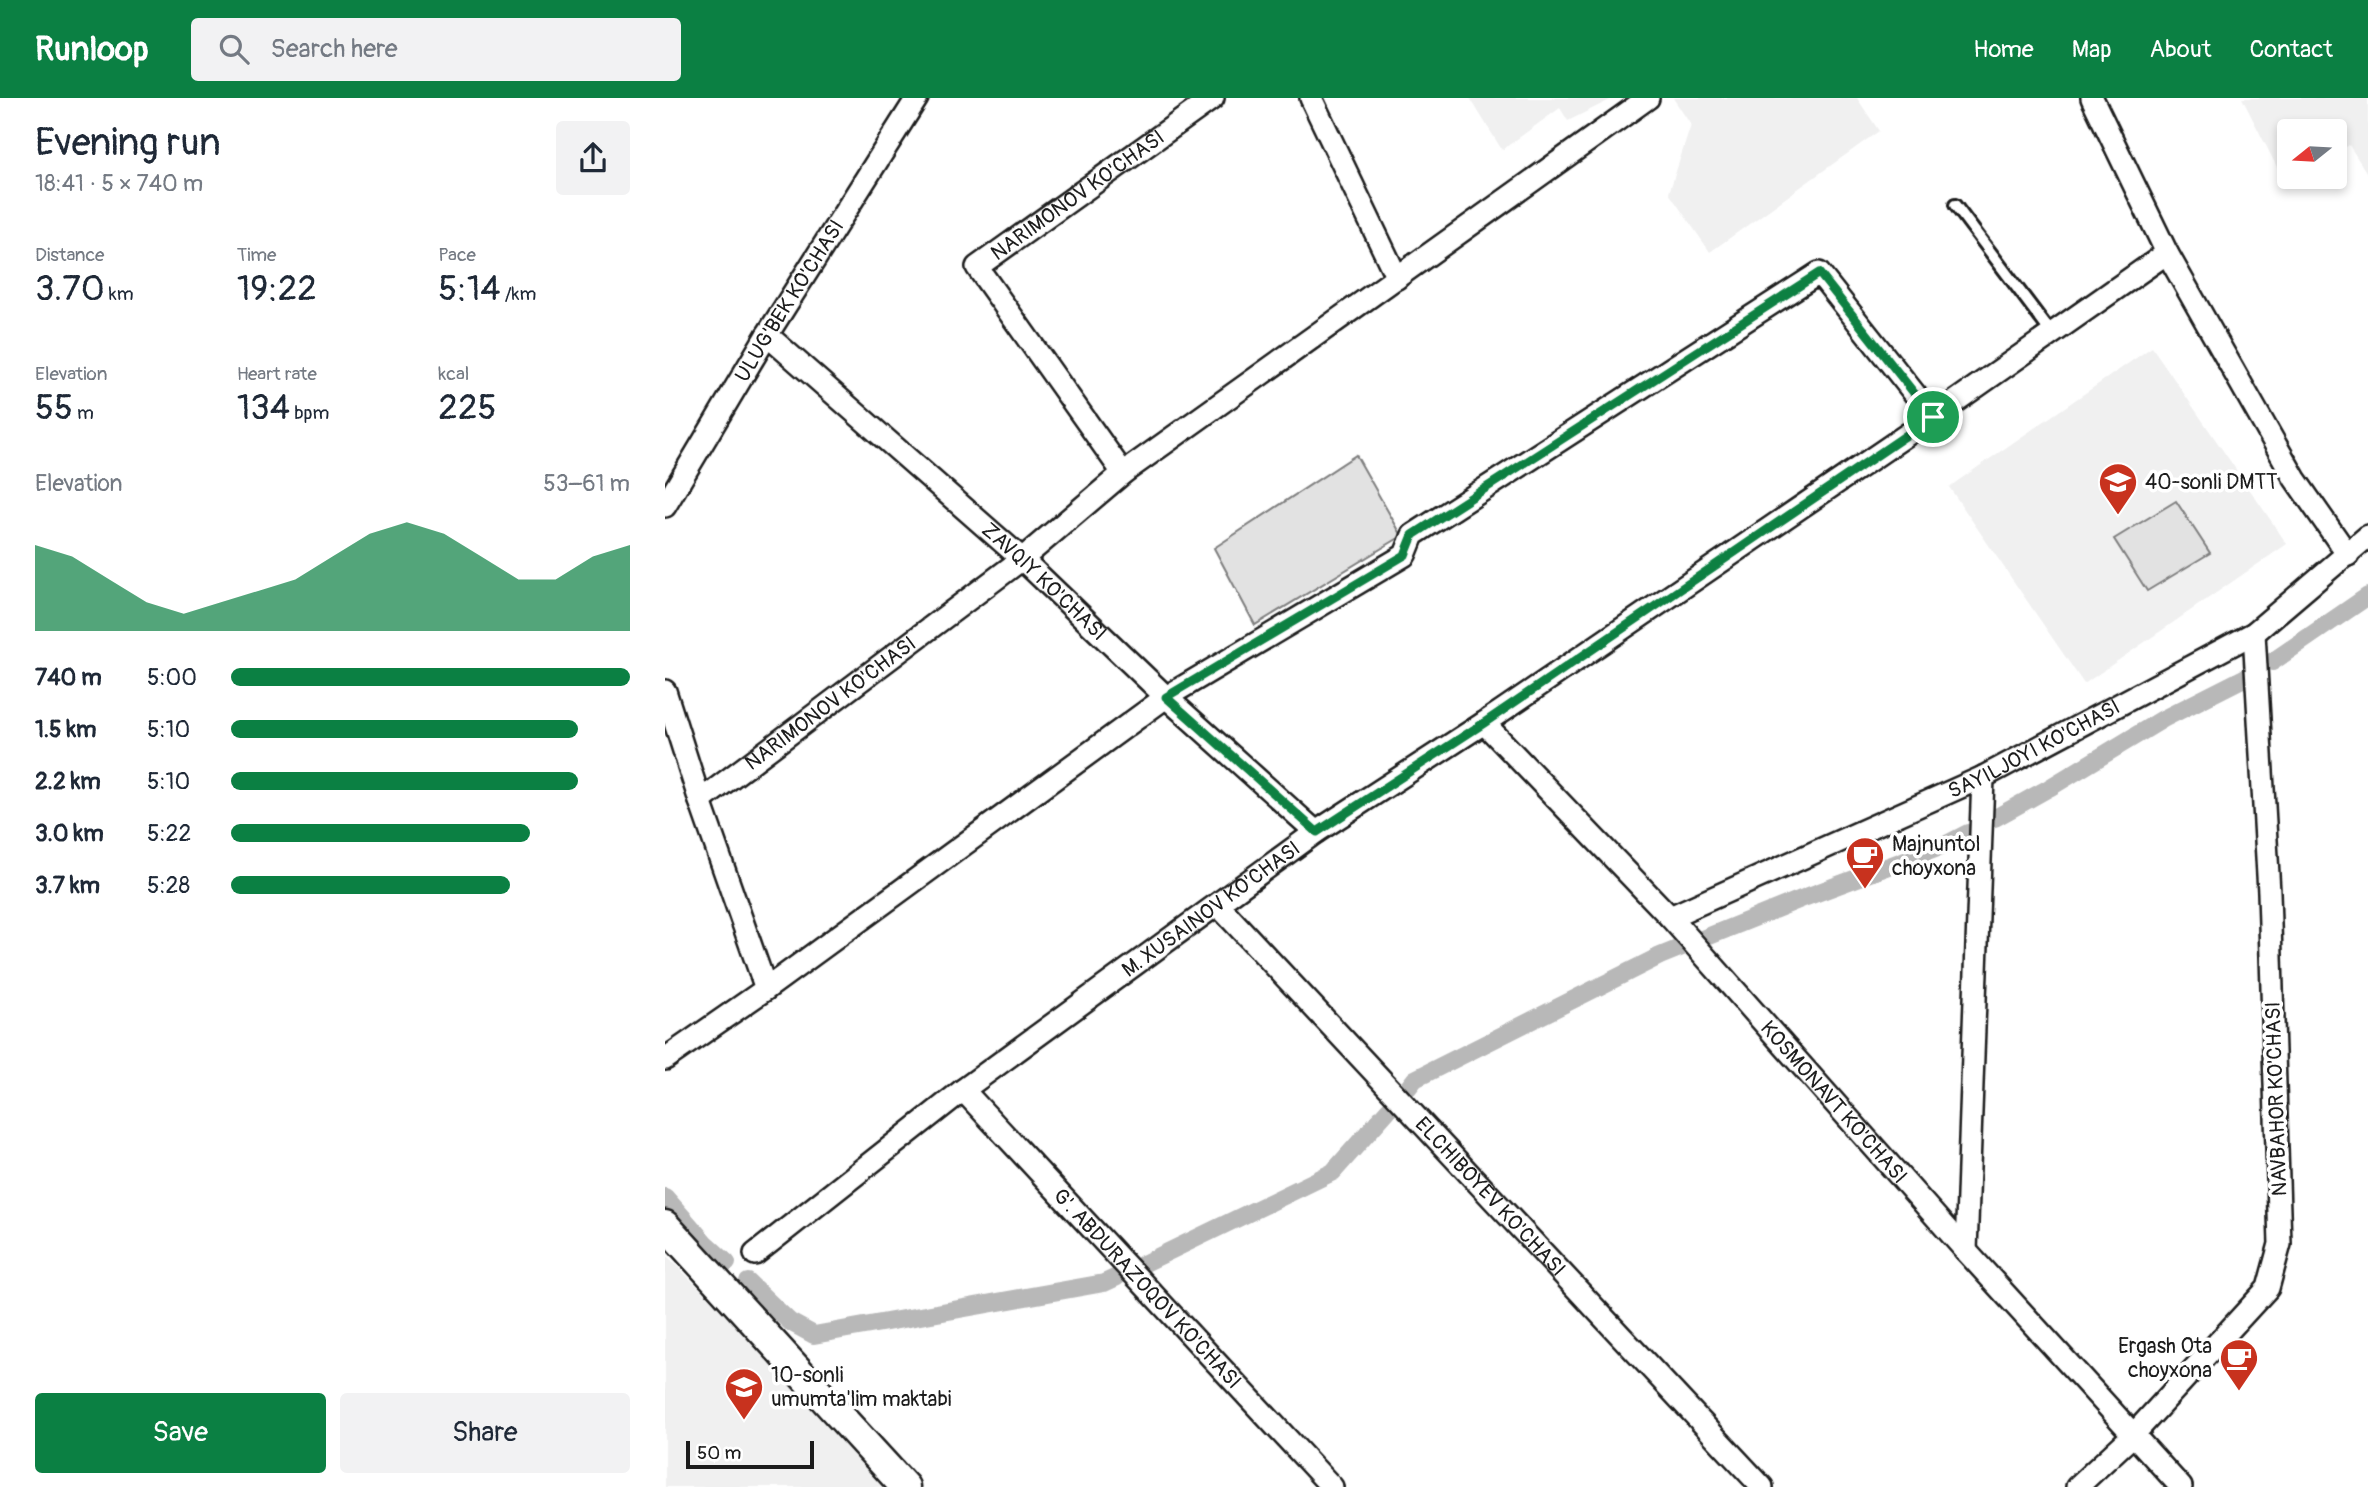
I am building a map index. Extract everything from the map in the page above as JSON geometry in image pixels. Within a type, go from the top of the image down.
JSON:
[{"type":"main road","points":[[665,1225],[905,1487]]},
{"type":"street","name":"ULUG'BEK KO'CHASI","points":[[665,506],[767,335],[917,98]]},
{"type":"street","name":"NARIMONOV KO'CHASI","points":[[1123,473],[977,267],[1213,98]]},
{"type":"street","points":[[1311,98],[1397,278]]},
{"type":"street","name":"NARIMONOV KO'CHASI","points":[[700,801],[1022,559],[1123,473],[1648,98]]},
{"type":"street","points":[[2092,98],[2167,253],[2295,479],[2348,555]]},
{"type":"street","name":"M. XUSAINOV KO'CHASI","points":[[755,1254],[963,1090],[1317,832],[1484,723],[1933,417],[2167,253]]},
{"type":"street","points":[[665,1059],[766,989],[1166,697],[1405,555],[1413,535],[1819,273],[1933,417]]},
{"type":"street","name":"ZAVQIY KO'CHASI","points":[[767,335],[1022,559],[1166,697],[1317,832]]},
{"type":"street","name":"SAYILJOYI KO'CHASI","points":[[1671,917],[1983,778],[2254,633],[2368,536]]},
{"type":"street","name":"NAVBAHOR KO'CHASI","points":[[2077,1487],[2133,1435],[2268,1288],[2280,1244],[2269,892],[2254,633]]},
{"type":"street","points":[[665,691],[700,801],[766,989]]},
{"type":"street","name":"KOSMONAVT KO'CHASI","points":[[1484,723],[1671,917],[1966,1251],[2181,1487]]},
{"type":"street","points":[[1966,1251],[1983,778]]},
{"type":"street","name":"ELCHIBOYEV KO'CHASI","points":[[1218,905],[1762,1487]]},
{"type":"street","name":"G'. ABDURAZOQOV KO'CHASI","points":[[963,1090],[1332,1487]]},
{"type":"lane","points":[[1955,205],[2052,334]]},
{"type":"shaded area","points":[[1470,98],[1614,98],[1568,121],[1560,108],[1502,150]]},
{"type":"shaded area","points":[[1673,98],[1857,98],[1879,131],[1710,252],[1669,193],[1691,125]]},
{"type":"shaded area","points":[[2242,98],[2368,98],[2368,175],[2349,145],[2347,146],[2347,119],[2277,119],[2277,167]]},
{"type":"shaded area","name":"40-sonli DMTT","points":[[2152,347],[2287,544],[2084,684],[1949,487]]},
{"type":"shaded area","points":[[1356,455],[1402,536],[1255,625],[1214,548]]},
{"type":"shaded area","points":[[2176,501],[2210,553],[2147,591],[2114,539]]},
{"type":"shaded area","name":"10-sonli umumta'lim maktabi","points":[[665,1254],[766,1355],[882,1487],[665,1487]]},
{"type":"waterway","points":[[2272,662],[2368,596]]},
{"type":"waterway","points":[[1995,818],[2163,719],[2248,676]]},
{"type":"waterway","points":[[1408,1088],[1415,1079],[1660,956],[1943,846],[1968,833]]},
{"type":"waterway","points":[[1143,1264],[1333,1172],[1389,1109]]},
{"type":"waterway","points":[[665,1197],[705,1243],[727,1263]]},
{"type":"waterway","points":[[748,1282],[790,1322],[814,1335],[1104,1283],[1117,1277]]},
{"type":"place","name":"40-sonli DMTT","points":[[2118,516]]},
{"type":"place","name":"Majnuntol choyxona","points":[[1865,890]]},
{"type":"place","name":"Ergash Ota choyxona","points":[[2239,1392]]},
{"type":"place","name":"10-sonli umumta'lim maktabi","points":[[744,1421]]},
{"type":"route","points":[[1819,273],[1933,417],[1484,723],[1317,832],[1166,697],[1405,555],[1413,535],[1819,273]]}]
